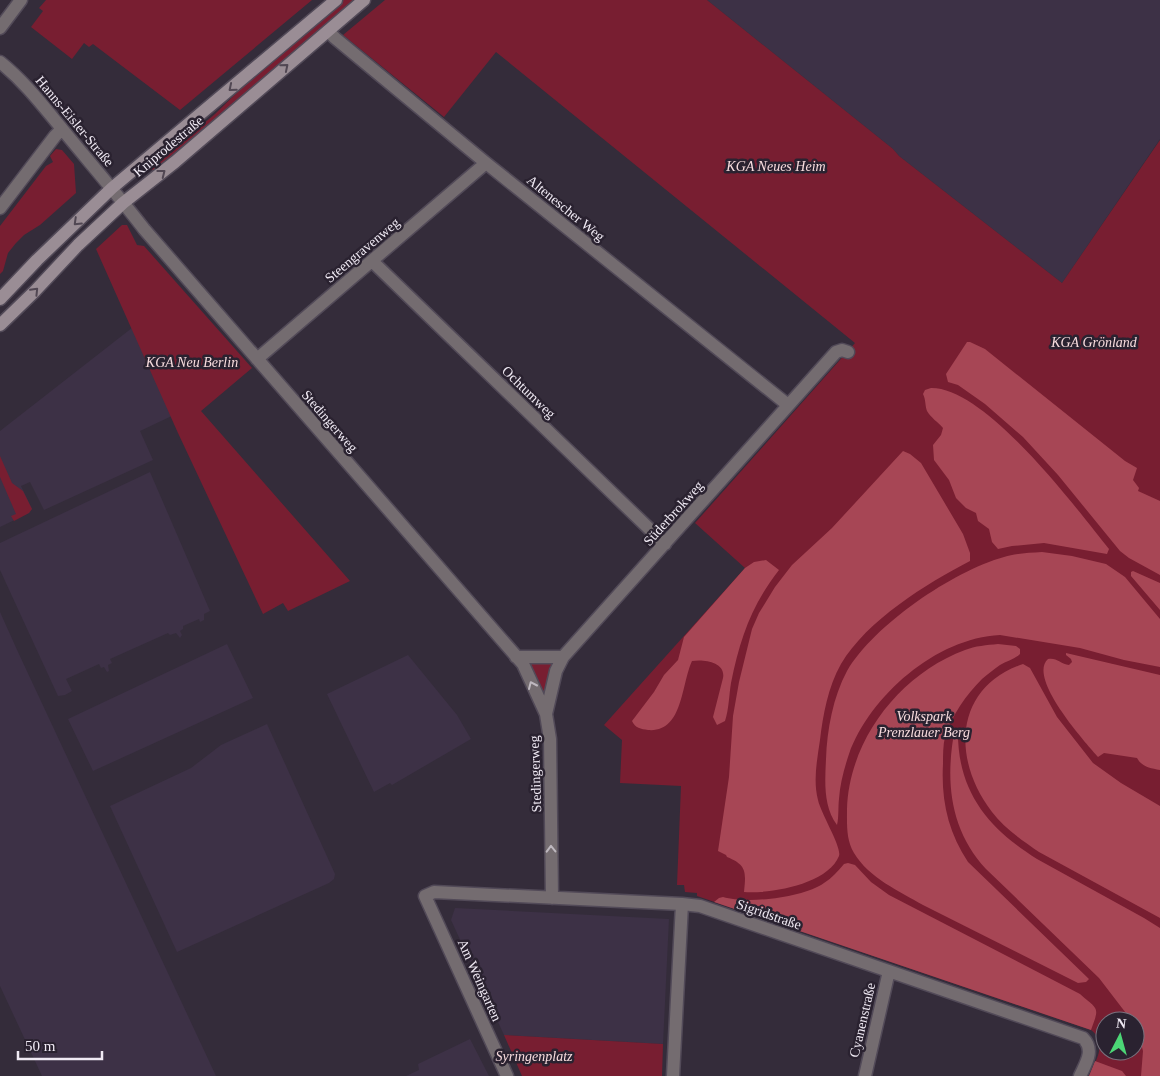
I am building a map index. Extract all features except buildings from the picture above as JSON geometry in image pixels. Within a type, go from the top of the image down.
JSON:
[{"type":"main road","name":"Kniprodestraße","points":[[0,299],[37,260],[112,188],[336,0]]},
{"type":"main road","name":"Kniprodestraße","points":[[0,325],[78,245],[123,203],[175,162],[364,0]]},
{"type":"street","points":[[0,28],[21,0]]},
{"type":"street","name":"Altenescher Weg","points":[[328,31],[486,163],[788,405]]},
{"type":"street","name":"Hanns-Eisler-Straße","points":[[0,62],[38,98],[123,203]]},
{"type":"street","points":[[0,208],[62,129]]},
{"type":"street","name":"Steengravenweg","points":[[257,359],[486,163]]},
{"type":"street","name":"Stedingerweg","points":[[123,203],[523,664],[546,714],[550,739],[552,898]]},
{"type":"street","name":"Ochtumweg","points":[[372,261],[665,544]]},
{"type":"street","name":"Süderbrokweg","points":[[546,714],[556,671],[563,657],[836,352],[842,350],[848,352]]},
{"type":"street","points":[[516,657],[563,657]]},
{"type":"street","name":"Sigridstraße","points":[[425,896],[434,892],[700,906],[1083,1038],[1089,1046],[1088,1058],[1080,1076]]},
{"type":"street","name":"Am Weingarten","points":[[425,896],[507,1076]]},
{"type":"street","points":[[673,1076],[682,904]]},
{"type":"street","name":"Cyanenstraße","points":[[865,1076],[889,971]]},
{"type":"shaded area","points":[[707,0],[1160,0],[1160,139],[1062,283],[899,156],[893,149]]},
{"type":"shaded area","points":[[137,324],[178,413],[140,431],[153,460],[44,510],[30,482],[21,486],[32,509],[29,513],[0,527],[0,431]]},
{"type":"shaded area","points":[[150,472],[210,611],[204,614],[204,620],[200,622],[199,619],[183,626],[183,629],[180,631],[182,635],[180,638],[176,633],[170,635],[168,633],[110,659],[112,663],[108,665],[109,671],[107,672],[99,664],[66,679],[72,691],[58,696],[0,570],[0,543]]},
{"type":"shaded area","points":[[0,612],[216,1076],[42,1076],[0,986]]},
{"type":"shaded area","points":[[227,644],[253,698],[93,771],[68,719]]},
{"type":"shaded area","points":[[408,655],[457,715],[471,739],[392,785],[390,783],[374,792],[327,694]]},
{"type":"shaded area","points":[[267,724],[335,874],[334,879],[329,883],[177,952],[110,806],[191,768],[221,745]]},
{"type":"shaded area","points":[[455,908],[669,919],[663,1044],[504,1035],[451,920]]},
{"type":"shaded area","points":[[470,1039],[489,1076],[406,1076],[419,1070],[418,1064]]},
{"type":"green space","points":[[46,0],[312,0],[180,110],[93,44],[89,47],[84,43],[72,59],[31,27],[43,11],[39,8]]},
{"type":"green space","points":[[343,0],[356,0],[153,171],[151,168],[215,114],[257,73]]},
{"type":"green space","name":"Volkspark Prenzlauer Berg","points":[[385,0],[707,0],[893,149],[899,156],[1062,283],[1160,140],[1160,1076],[1089,1076],[1096,1061],[1145,1061],[1145,1011],[1095,1011],[1095,1034],[1091,1030],[697,896],[697,893],[685,892],[684,885],[677,885],[681,786],[620,783],[622,740],[604,725],[745,568],[695,523],[855,343],[496,52],[444,117],[343,35]]},
{"type":"green space","points":[[56,149],[62,150],[74,164],[76,193],[40,225],[24,235],[16,243],[8,253],[3,271],[0,274],[0,226],[46,166],[53,162],[50,156]]},
{"type":"green space","name":"KGA Neu Berlin","points":[[122,225],[127,225],[137,245],[144,246],[252,368],[201,411],[350,581],[288,611],[283,603],[263,614],[178,433],[96,249]]},
{"type":"green space","points":[[967,342],[985,349],[1125,461],[1137,468],[1133,480],[1139,488],[1138,491],[1160,501],[1160,575],[1120,551],[1058,475],[1023,437],[985,404],[958,385],[948,382],[946,374]]},
{"type":"green space","points":[[931,388],[953,393],[977,407],[1003,428],[1075,506],[1109,549],[1107,554],[1044,543],[998,549],[992,542],[989,529],[978,521],[976,513],[966,508],[956,498],[949,480],[934,460],[933,445],[941,435],[943,428],[930,416],[926,409],[923,394],[925,390]]},
{"type":"green space","points":[[903,451],[921,463],[963,534],[970,553],[970,561],[917,592],[882,618],[852,648],[836,673],[825,711],[816,778],[820,806],[839,852],[839,856],[833,866],[823,874],[797,885],[769,891],[744,892],[745,874],[742,866],[718,851],[729,777],[733,716],[752,629],[759,613],[775,587],[792,565],[832,528]]},
{"type":"green space","points":[[0,456],[12,483],[23,491],[32,509],[29,513],[14,521],[11,516],[16,514],[0,477]]},
{"type":"green space","points":[[1042,552],[1072,556],[1106,564],[1125,577],[1160,619],[1160,667],[1124,660],[1080,648],[1000,635],[976,639],[952,647],[908,674],[872,711],[859,732],[842,776],[837,825],[829,810],[826,793],[825,776],[828,737],[832,714],[842,681],[859,653],[895,618],[916,602],[962,574],[1009,556]]},
{"type":"green space","points":[[766,560],[779,570],[769,583],[754,610],[743,637],[731,683],[725,721],[717,725],[713,717],[723,678],[721,668],[708,661],[697,660],[692,661],[679,706],[668,724],[659,729],[648,730],[637,727],[632,721],[664,675],[678,660],[684,637],[745,568],[754,562]]},
{"type":"green space","points":[[1133,571],[1160,583],[1160,610],[1131,576]]},
{"type":"green space","points":[[998,644],[1016,646],[1020,649],[1020,654],[998,667],[976,685],[956,713],[945,737],[943,750],[943,790],[947,815],[955,839],[968,862],[1089,979],[1086,982],[1078,983],[923,905],[876,877],[860,862],[851,848],[847,809],[850,783],[857,758],[868,735],[882,713],[919,675],[941,661],[969,649]]},
{"type":"green space","points":[[1066,653],[1160,675],[1160,770],[1144,765],[1137,758],[1104,753],[1098,757],[1082,738],[1060,710],[1045,680],[1044,668],[1048,659],[1054,659],[1069,665],[1072,662]]},
{"type":"green space","points":[[528,662],[553,663],[545,691],[542,691]]},
{"type":"green space","points":[[1023,664],[1030,668],[1057,717],[1093,763],[1121,783],[1160,806],[1160,918],[1033,848],[1002,823],[979,792],[970,770],[966,749],[966,727],[972,708],[983,690],[1000,675]]},
{"type":"green space","points":[[955,728],[958,730],[959,751],[969,789],[978,805],[1003,834],[1037,859],[1160,928],[1160,1076],[1141,1076],[1142,1061],[1145,1061],[1145,1011],[1124,1011],[1099,978],[986,869],[974,854],[957,820],[953,803],[950,766]]},
{"type":"green space","points":[[844,864],[855,865],[871,882],[889,895],[1080,994],[1096,1009],[1091,1030],[714,902],[723,897],[760,900],[803,892],[824,883]]},
{"type":"green space","name":"Syringenplatz","points":[[504,1035],[663,1044],[662,1076],[522,1076]]},
{"type":"green space","points":[[1095,1061],[1122,1071],[1126,1076],[1089,1076]]},
{"type":"park label","name":"KGA Neues Heim","points":[[776,166]]},
{"type":"park label","name":"KGA Grönland","points":[[1094,342]]}]
